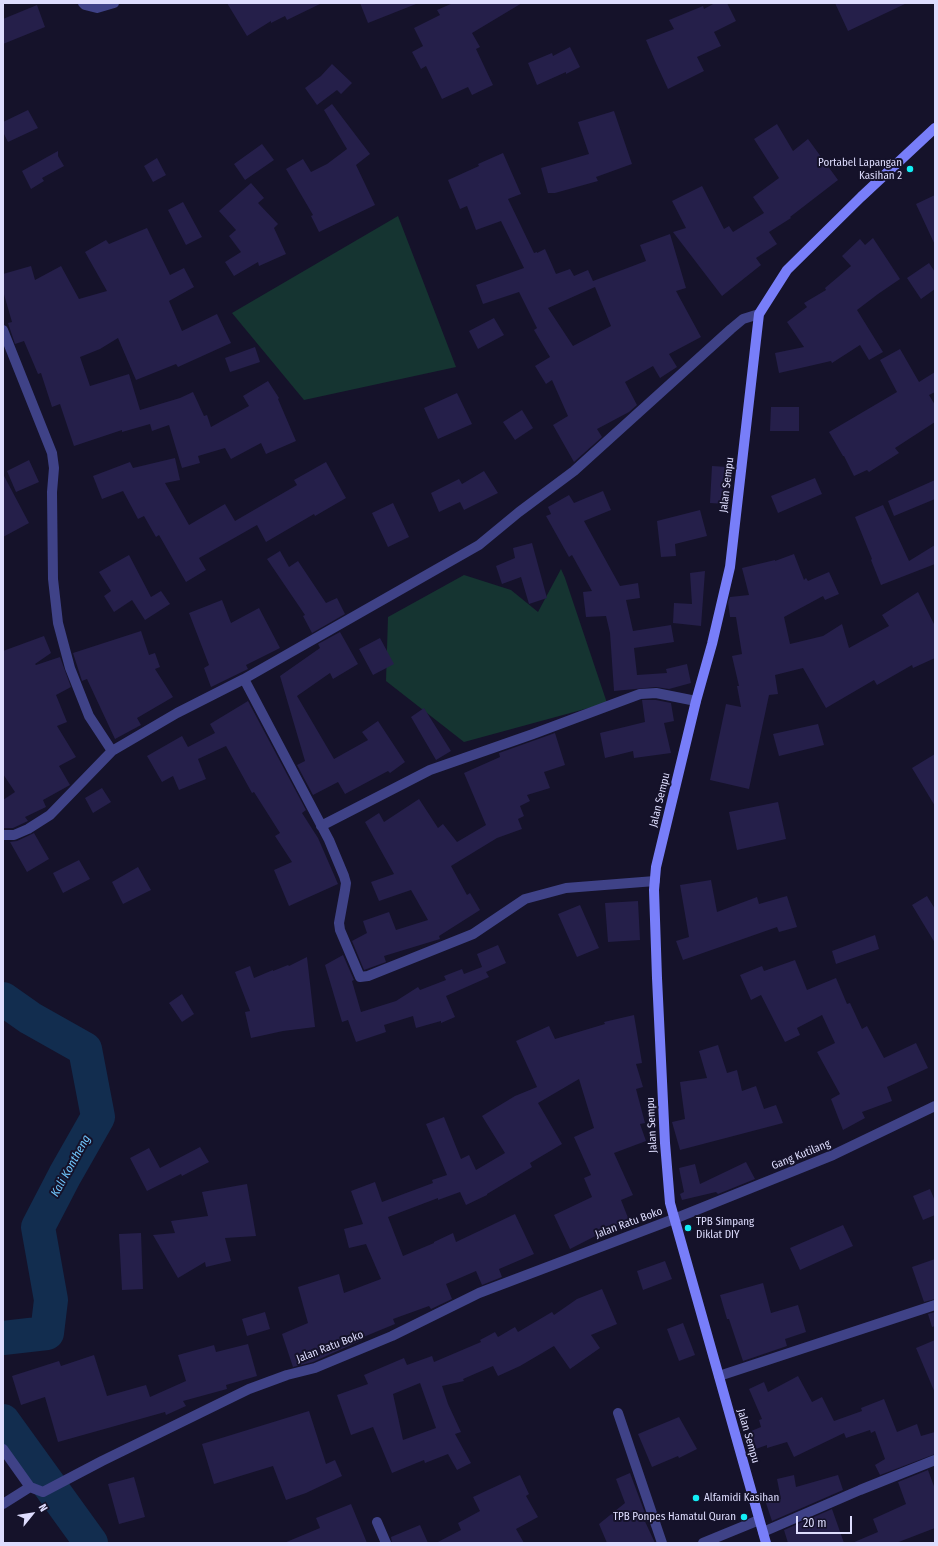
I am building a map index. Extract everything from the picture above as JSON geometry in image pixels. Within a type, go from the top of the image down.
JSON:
[{"type":"main road","name":"Jalan Sempu","points":[[766,1543],[670,1203],[665,1142],[656,971],[654,881],[656,867],[696,701],[712,644],[730,568],[759,314],[787,270],[860,197],[935,128]]},
{"type":"street","points":[[83,3],[85,5],[97,8],[114,3]]},
{"type":"street","points":[[3,836],[14,835],[28,829],[50,815],[112,751],[177,713],[244,679],[479,545],[519,512],[574,471],[743,319],[759,314]]},
{"type":"street","points":[[3,330],[52,453],[54,468],[52,492],[53,579],[58,623],[70,668],[89,716],[112,751]]},
{"type":"street","points":[[244,679],[321,826],[344,876],[346,890],[339,923],[340,930],[360,977],[368,976],[473,934],[526,899],[566,888],[654,881]]},
{"type":"street","points":[[321,826],[430,770],[533,734],[640,694],[656,693],[696,701]]},
{"type":"street","name":"Gang Kutilang","points":[[674,1220],[833,1155],[935,1106]]},
{"type":"street","name":"Jalan Ratu Boko","points":[[30,1487],[43,1492],[249,1389],[287,1375],[315,1368],[392,1336],[480,1293],[584,1252],[674,1220]]},
{"type":"street","points":[[719,1376],[935,1305]]},
{"type":"street","points":[[618,1413],[662,1543]]},
{"type":"street","points":[[3,1449],[30,1487],[3,1504]]},
{"type":"street","points":[[763,1532],[860,1490],[935,1460]]},
{"type":"street","points":[[703,1543],[759,1520]]},
{"type":"street","points":[[377,1522],[386,1543]]},
{"type":"green space","points":[[398,216],[456,367],[304,400],[232,313]]},
{"type":"green space","points":[[561,569],[607,703],[464,742],[386,681],[388,617],[464,575],[511,590],[538,612]]},
{"type":"building","points":[[227,3],[322,3],[287,20],[285,16],[271,23],[271,21],[247,36]]},
{"type":"building","points":[[360,3],[416,3],[416,4],[368,23]]},
{"type":"building","points":[[453,3],[522,3],[472,33],[480,47],[476,49],[493,85],[472,95],[468,87],[442,99],[426,66],[421,69],[412,52],[423,46],[414,28],[440,15],[437,10]]},
{"type":"building","points":[[715,3],[727,3],[736,21],[714,32],[721,46],[697,57],[704,71],[668,89],[646,40],[674,29],[669,20],[703,6],[704,9]]},
{"type":"building","points":[[835,3],[907,3],[848,31]]},
{"type":"building","points":[[37,5],[45,27],[3,44],[3,19]]},
{"type":"building","points":[[570,47],[580,67],[537,85],[528,63],[552,53],[553,56]]},
{"type":"building","points":[[332,64],[352,83],[341,94],[337,90],[317,105],[305,88],[321,76]]},
{"type":"building","points":[[332,104],[370,154],[356,165],[375,205],[319,232],[311,216],[313,215],[286,169],[303,159],[311,172],[327,164],[347,149],[324,110]]},
{"type":"building","points":[[28,110],[38,128],[8,142],[3,132],[3,122]]},
{"type":"building","points":[[614,111],[632,164],[596,177],[598,181],[555,193],[548,193],[541,168],[589,154],[578,122]]},
{"type":"building","points":[[777,124],[793,151],[808,139],[838,180],[790,217],[791,218],[769,232],[777,244],[756,258],[761,265],[722,296],[673,232],[686,228],[672,201],[702,186],[724,229],[729,226],[733,232],[764,213],[753,197],[779,178],[754,139]]},
{"type":"building","points":[[262,144],[274,160],[245,180],[234,164]]},
{"type":"building","points":[[58,151],[58,156],[64,166],[42,178],[44,181],[31,189],[22,171]]},
{"type":"building","points":[[503,153],[521,194],[508,199],[534,253],[545,249],[556,274],[570,269],[574,276],[588,270],[593,281],[646,261],[640,245],[670,234],[686,288],[676,291],[701,337],[669,354],[677,367],[660,378],[653,366],[625,382],[637,405],[629,412],[597,429],[602,437],[574,462],[553,425],[568,416],[552,380],[546,384],[535,366],[550,357],[534,330],[537,328],[519,292],[483,304],[476,285],[524,268],[501,221],[476,230],[467,206],[460,209],[448,180],[479,166],[478,164]],"holes":[[[595,287],[611,326],[573,346],[548,308]]]},
{"type":"building","points":[[157,158],[166,175],[153,182],[144,166]]},
{"type":"building","points":[[251,183],[264,198],[258,203],[278,224],[274,228],[286,254],[259,266],[258,262],[234,276],[225,262],[241,252],[229,236],[236,230],[219,211]]},
{"type":"building","points":[[935,195],[935,245],[916,204]]},
{"type":"building","points":[[183,202],[202,237],[186,245],[168,210]]},
{"type":"building","points":[[147,228],[170,275],[184,268],[194,287],[169,301],[182,331],[217,314],[231,343],[178,367],[176,364],[136,380],[118,338],[100,349],[80,357],[90,386],[129,374],[140,410],[180,398],[193,392],[204,416],[207,415],[211,427],[249,406],[243,396],[268,381],[279,398],[278,399],[296,441],[266,454],[261,443],[231,459],[225,448],[198,456],[200,463],[182,468],[169,425],[152,431],[150,424],[122,432],[122,430],[74,446],[60,404],[52,407],[41,373],[38,374],[24,341],[15,344],[8,323],[12,322],[3,291],[3,274],[31,266],[35,280],[61,266],[79,299],[107,291],[85,252],[106,240],[109,244]]},
{"type":"building","points":[[873,238],[900,279],[857,310],[883,352],[869,360],[860,345],[832,363],[831,361],[779,373],[775,353],[804,347],[787,322],[807,307],[804,303],[826,290],[825,288],[851,266],[842,256],[860,239],[865,245]]},
{"type":"building","points":[[929,263],[935,272],[935,289],[921,299],[907,278]]},
{"type":"building","points":[[494,318],[504,335],[478,349],[469,331]]},
{"type":"building","points":[[255,347],[260,362],[230,372],[225,358]]},
{"type":"building","points":[[900,349],[919,382],[935,372],[935,392],[929,395],[935,405],[935,422],[895,448],[899,453],[869,472],[867,470],[854,476],[829,432],[897,392],[880,360]]},
{"type":"building","points":[[457,393],[472,424],[438,439],[424,408]]},
{"type":"building","points":[[771,407],[799,407],[799,431],[770,431]]},
{"type":"building","points":[[522,410],[533,428],[515,440],[503,422]]},
{"type":"building","points":[[175,458],[180,480],[165,483],[189,525],[225,504],[235,521],[297,485],[294,480],[326,462],[346,498],[315,516],[314,514],[266,542],[257,525],[199,558],[206,570],[186,582],[159,535],[156,537],[144,516],[138,519],[123,491],[102,499],[93,476],[130,462],[133,468]]},
{"type":"building","points":[[29,460],[39,482],[16,492],[7,471]]},
{"type":"building","points":[[712,466],[728,467],[726,504],[710,503]]},
{"type":"building","points":[[484,471],[498,493],[464,510],[460,502],[439,512],[431,493],[459,479],[462,484]]},
{"type":"building","points":[[3,474],[29,523],[3,537]]},
{"type":"building","points":[[815,478],[822,494],[778,513],[771,496]]},
{"type":"building","points":[[935,480],[935,499],[894,516],[888,501]]},
{"type":"building","points":[[603,491],[611,510],[584,521],[620,586],[638,583],[640,598],[626,600],[633,631],[671,625],[674,642],[634,648],[637,675],[667,673],[666,669],[687,664],[691,683],[669,689],[656,687],[614,691],[610,633],[606,616],[586,617],[583,592],[592,591],[572,555],[569,557],[546,516],[551,514],[548,507],[569,495],[574,503]]},
{"type":"building","points":[[393,503],[409,537],[388,547],[372,513]]},
{"type":"building","points":[[883,505],[909,561],[935,545],[935,564],[881,585],[855,517]]},
{"type":"building","points":[[700,510],[707,536],[675,544],[676,556],[661,557],[657,521]]},
{"type":"building","points":[[532,543],[547,598],[529,604],[521,577],[502,584],[496,566],[515,558],[513,548]]},
{"type":"building","points":[[280,551],[289,567],[298,561],[326,603],[337,598],[345,614],[312,633],[303,616],[305,615],[267,559]]},
{"type":"building","points":[[794,554],[804,580],[806,578],[808,581],[829,572],[839,594],[825,600],[823,596],[784,617],[790,644],[823,636],[842,624],[849,648],[889,626],[882,615],[918,592],[935,626],[935,658],[913,668],[912,665],[877,685],[874,680],[826,708],[803,668],[775,675],[778,694],[769,695],[749,789],[710,780],[726,704],[741,707],[737,686],[739,686],[732,656],[742,654],[736,617],[730,617],[728,602],[730,597],[749,595],[742,568],[775,561]]},
{"type":"building","points":[[129,555],[151,597],[161,591],[170,604],[145,620],[132,600],[114,612],[104,596],[111,591],[99,572]]},
{"type":"building","points":[[705,571],[701,626],[673,623],[674,603],[692,604],[690,573]]},
{"type":"building","points":[[222,600],[231,623],[259,608],[280,648],[246,665],[248,669],[211,687],[204,668],[209,665],[189,613]]},
{"type":"building","points":[[141,631],[149,655],[155,653],[160,667],[155,669],[173,697],[137,718],[141,725],[115,739],[87,679],[82,681],[73,653]]},
{"type":"building","points":[[340,632],[358,664],[333,679],[330,673],[297,696],[334,759],[368,740],[362,732],[378,721],[405,762],[390,773],[388,771],[345,794],[338,782],[313,795],[297,765],[305,761],[280,676],[320,648],[318,644]]},
{"type":"building","points":[[44,636],[51,653],[35,664],[36,665],[60,657],[71,687],[56,695],[67,722],[57,726],[76,757],[59,766],[70,785],[43,800],[46,807],[25,817],[28,821],[13,828],[3,828],[3,800],[15,792],[3,774],[3,651]]},
{"type":"building","points":[[380,638],[394,664],[373,675],[359,649]]},
{"type":"building","points":[[642,700],[656,700],[671,703],[674,721],[664,723],[671,753],[634,758],[633,751],[605,758],[600,733],[645,722]]},
{"type":"building","points":[[248,701],[306,810],[302,813],[318,838],[338,884],[289,906],[274,870],[292,862],[275,836],[280,833],[254,792],[252,793],[226,746],[198,759],[206,779],[179,790],[173,776],[162,782],[147,756],[182,736],[188,747],[215,733],[210,724]]},
{"type":"building","points":[[424,708],[451,751],[436,760],[411,717]]},
{"type":"building","points":[[818,724],[824,745],[779,756],[773,734]]},
{"type":"building","points":[[555,733],[565,765],[544,772],[550,788],[527,795],[530,801],[520,806],[524,816],[518,819],[522,829],[497,838],[451,866],[467,895],[470,893],[480,910],[439,936],[440,939],[384,956],[386,962],[364,970],[352,941],[367,933],[363,921],[389,912],[396,930],[428,920],[411,890],[379,901],[371,882],[394,874],[365,822],[379,813],[384,822],[419,799],[438,828],[443,824],[457,842],[486,825],[464,773],[500,757],[499,753]]},
{"type":"building","points":[[935,754],[935,806],[912,768]]},
{"type":"building","points":[[102,788],[111,802],[93,813],[85,798]]},
{"type":"building","points":[[778,802],[786,839],[737,850],[729,812]]},
{"type":"building","points":[[34,833],[49,859],[27,872],[10,842],[17,841]]},
{"type":"building","points":[[79,860],[90,879],[63,893],[53,873]]},
{"type":"building","points":[[138,867],[151,890],[123,904],[112,882]]},
{"type":"building","points":[[711,880],[717,912],[757,897],[759,904],[787,896],[797,927],[779,932],[777,927],[683,960],[676,941],[689,937],[680,885]]},
{"type":"building","points":[[927,896],[935,909],[935,943],[912,905]]},
{"type":"building","points":[[638,901],[640,940],[608,942],[605,903]]},
{"type":"building","points":[[580,905],[599,948],[577,957],[558,914]]},
{"type":"building","points":[[875,935],[879,949],[836,964],[832,951]]},
{"type":"building","points":[[498,945],[506,963],[486,972],[489,977],[446,996],[455,1017],[441,1023],[441,1021],[416,1028],[413,1016],[384,1025],[386,1032],[356,1042],[348,1020],[342,1022],[325,965],[343,955],[354,980],[352,981],[361,1012],[396,1001],[418,987],[420,990],[446,980],[444,976],[462,969],[464,974],[482,967],[477,954]]},
{"type":"building","points":[[307,957],[315,1027],[283,1031],[251,1038],[245,1012],[250,1011],[235,972],[250,966],[254,978],[273,970],[288,965],[289,966]]},
{"type":"building","points":[[795,960],[807,990],[836,978],[847,1004],[850,1003],[862,1029],[867,1026],[884,1058],[916,1043],[928,1068],[887,1087],[892,1101],[862,1112],[865,1118],[843,1130],[831,1099],[840,1094],[817,1052],[835,1043],[822,1015],[797,1028],[800,1035],[785,1042],[761,995],[751,1000],[740,975],[762,966],[764,971]]},
{"type":"building","points":[[182,994],[194,1014],[182,1022],[169,1003]]},
{"type":"building","points":[[634,1015],[642,1063],[636,1064],[643,1087],[636,1089],[645,1123],[640,1124],[646,1141],[614,1153],[633,1195],[621,1200],[630,1223],[612,1230],[611,1228],[570,1249],[554,1215],[592,1197],[584,1178],[591,1175],[574,1137],[594,1128],[579,1079],[538,1103],[562,1144],[530,1163],[532,1167],[487,1195],[466,1205],[460,1192],[438,1200],[438,1198],[388,1217],[403,1256],[453,1233],[456,1242],[515,1214],[534,1254],[499,1269],[502,1277],[482,1285],[476,1271],[446,1284],[452,1299],[431,1309],[429,1306],[393,1319],[395,1324],[361,1338],[362,1340],[313,1362],[293,1367],[282,1334],[308,1323],[298,1287],[339,1274],[344,1293],[381,1279],[366,1244],[349,1248],[344,1229],[363,1224],[351,1191],[375,1182],[382,1202],[433,1183],[432,1180],[447,1175],[426,1124],[444,1117],[461,1159],[469,1155],[476,1170],[505,1153],[482,1116],[515,1096],[537,1087],[516,1041],[549,1026],[555,1039],[605,1024],[604,1022]]},
{"type":"building","points":[[718,1045],[727,1073],[737,1070],[742,1091],[756,1086],[764,1109],[776,1105],[783,1123],[680,1150],[672,1122],[685,1119],[680,1082],[707,1078],[699,1051]]},
{"type":"building","points":[[200,1147],[209,1162],[182,1176],[181,1174],[147,1191],[130,1158],[149,1148],[160,1168]]},
{"type":"building","points":[[746,1162],[755,1179],[718,1194],[716,1192],[682,1200],[680,1194],[684,1192],[679,1168],[695,1164],[700,1184]]},
{"type":"building","points":[[247,1184],[256,1236],[225,1238],[231,1261],[206,1267],[205,1262],[178,1278],[153,1235],[175,1233],[171,1221],[208,1216],[202,1192]]},
{"type":"building","points":[[930,1189],[935,1201],[935,1215],[923,1220],[913,1196]]},
{"type":"building","points":[[843,1225],[853,1246],[800,1270],[790,1248]]},
{"type":"building","points":[[141,1233],[143,1289],[122,1290],[119,1234]]},
{"type":"building","points":[[935,1259],[935,1299],[924,1302],[912,1267]]},
{"type":"building","points":[[665,1261],[672,1279],[643,1290],[637,1271]]},
{"type":"building","points":[[763,1283],[771,1313],[798,1305],[806,1332],[785,1339],[787,1346],[743,1361],[729,1319],[727,1319],[720,1295]]},
{"type":"building","points":[[602,1289],[617,1324],[591,1335],[600,1348],[570,1369],[554,1346],[520,1366],[498,1376],[493,1366],[463,1379],[464,1381],[442,1386],[448,1404],[461,1432],[455,1434],[471,1463],[457,1470],[448,1454],[425,1463],[424,1460],[392,1473],[373,1427],[351,1435],[337,1395],[368,1384],[364,1375],[404,1358],[407,1365],[432,1356],[434,1362],[481,1342],[480,1340],[495,1332],[498,1337],[515,1327],[518,1332],[552,1312],[554,1315],[577,1299]],"holes":[[[420,1383],[436,1428],[403,1440],[393,1394]]]},
{"type":"building","points":[[265,1312],[270,1329],[247,1336],[242,1319]]},
{"type":"building","points":[[935,1312],[935,1326],[932,1327],[928,1314]]},
{"type":"building","points":[[683,1323],[695,1355],[679,1361],[667,1329]]},
{"type":"building","points":[[935,1340],[935,1393],[916,1348]]},
{"type":"building","points":[[248,1344],[257,1376],[226,1385],[227,1389],[183,1401],[186,1406],[166,1415],[165,1412],[58,1442],[45,1397],[21,1405],[12,1376],[59,1361],[61,1366],[94,1355],[107,1396],[146,1385],[150,1397],[186,1381],[178,1355],[214,1345],[216,1352]]},
{"type":"building","points":[[798,1376],[812,1402],[822,1397],[834,1421],[862,1411],[861,1408],[884,1399],[897,1432],[917,1424],[921,1436],[935,1432],[935,1454],[880,1475],[875,1465],[885,1459],[875,1431],[871,1433],[870,1430],[846,1438],[844,1433],[794,1457],[787,1442],[767,1448],[767,1445],[750,1451],[744,1434],[761,1427],[759,1420],[762,1419],[749,1389],[764,1382],[768,1392]]},
{"type":"building","points":[[309,1411],[326,1464],[335,1460],[342,1476],[306,1493],[286,1500],[273,1466],[214,1484],[202,1444]]},
{"type":"building","points":[[679,1417],[697,1449],[679,1458],[678,1456],[652,1467],[638,1434]]},
{"type":"building","points":[[928,1470],[935,1489],[935,1528],[896,1543],[852,1543],[878,1532],[873,1519],[906,1504],[898,1482]]},
{"type":"building","points":[[630,1473],[645,1513],[642,1515],[655,1543],[607,1543],[599,1524],[625,1503],[616,1479]]},
{"type":"building","points":[[520,1475],[529,1494],[526,1496],[538,1517],[516,1529],[524,1543],[436,1543],[461,1530],[458,1523],[480,1511],[473,1497]]},
{"type":"building","points":[[794,1475],[796,1487],[838,1475],[843,1490],[772,1521],[766,1503],[781,1499],[777,1479]]},
{"type":"building","points":[[134,1477],[145,1517],[119,1524],[108,1484]]},
{"type":"building","points":[[351,1504],[367,1543],[284,1543],[320,1528],[316,1518]]},
{"type":"building","points":[[832,1509],[844,1543],[788,1543],[784,1530]]},
{"type":"building","points":[[420,1525],[428,1543],[392,1543],[391,1537]]},
{"type":"waterway","name":"Kali Kontheng","points":[[3,999],[30,1018],[85,1049],[98,1117],[38,1227],[51,1300],[47,1333],[3,1338]]},
{"type":"waterway","name":"Kali Kontheng","points":[[3,1421],[91,1543]]},
{"type":"place","name":"Portabel Lapangan Kasihan 2","points":[[910,169]]},
{"type":"place","name":"TPB Simpang Diklat DIY","points":[[688,1228]]},
{"type":"place","name":"Alfamidi Kasihan","points":[[696,1498]]},
{"type":"place","name":"TPB Ponpes Hamatul Quran","points":[[744,1517]]}]
